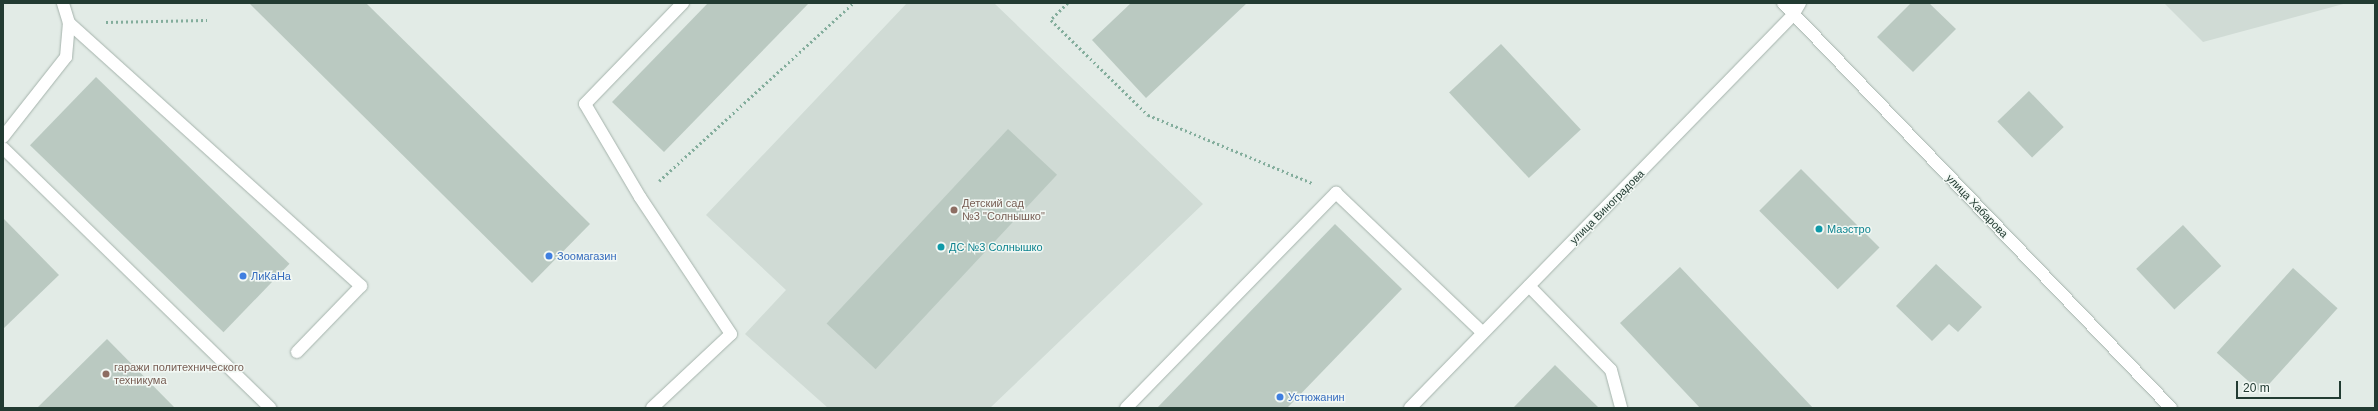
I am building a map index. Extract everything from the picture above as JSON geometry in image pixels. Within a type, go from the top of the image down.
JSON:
[{"type":"street","points":[[3,137],[66,57],[69,23],[63,3]]},
{"type":"street","points":[[652,408],[731,334],[640,197],[585,104],[683,3]]},
{"type":"street","name":"улица Хабарова","points":[[1783,3],[2172,408]]},
{"type":"street","name":"улица Виноградова","points":[[1410,408],[1482,332],[1529,286],[1793,15],[1800,3]]},
{"type":"street","points":[[69,23],[361,286],[297,352]]},
{"type":"street","points":[[3,148],[270,408]]},
{"type":"street","points":[[1126,408],[1336,193],[1482,332]]},
{"type":"street","points":[[1529,286],[1611,370],[1620,408]]},
{"type":"path","points":[[640,197],[853,3]]},
{"type":"path","points":[[1068,3],[1051,20],[1148,115],[1336,193]]},
{"type":"path","points":[[69,23],[207,20]]},
{"type":"shaded area","name":"Детский сад №3 \"Солнышко\"","points":[[907,3],[994,3],[1203,204],[990,408],[828,408],[745,334],[786,290],[706,215]]},
{"type":"shaded area","points":[[2164,3],[2347,3],[2203,42]]},
{"type":"building","points":[[249,3],[366,3],[590,224],[532,283]]},
{"type":"building","points":[[708,3],[809,3],[664,152],[612,102]]},
{"type":"building","points":[[1131,3],[1247,3],[1146,98],[1092,40]]},
{"type":"building","points":[[1911,3],[1929,3],[1956,29],[1913,72],[1877,37]]},
{"type":"building","points":[[1501,44],[1581,130],[1529,178],[1449,92]]},
{"type":"building","points":[[96,77],[290,264],[224,332],[30,145]]},
{"type":"building","points":[[2029,91],[2064,127],[2032,158],[1997,122]]},
{"type":"building","name":"ДС №3 Солнышко","points":[[1008,129],[1057,175],[876,369],[827,324]]},
{"type":"building","name":"Маэстро","points":[[1801,169],[1879,247],[1838,289],[1759,211]]},
{"type":"building","points":[[3,218],[59,275],[3,329]]},
{"type":"building","points":[[1335,224],[1402,289],[1291,404],[1287,408],[1157,408]]},
{"type":"building","points":[[2183,225],[2221,266],[2174,310],[2136,269]]},
{"type":"building","points":[[1936,264],[1982,307],[1958,332],[1949,324],[1932,341],[1896,306]]},
{"type":"building","points":[[1680,267],[1813,408],[1700,408],[1620,323]]},
{"type":"building","points":[[2293,268],[2338,308],[2261,393],[2217,353]]},
{"type":"building","name":"гаражи политехнического техникума","points":[[107,339],[175,408],[37,408]]},
{"type":"building","points":[[1555,365],[1599,408],[1513,408]]},
{"type":"place","name":"Детский сад №3 \"Солнышко\"","points":[[954,210]]},
{"type":"place","name":"Маэстро","points":[[1819,229]]},
{"type":"place","name":"ДС №3 Солнышко","points":[[941,247]]},
{"type":"place","name":"Зоомагазин","points":[[549,256]]},
{"type":"place","name":"ЛиКаНа","points":[[243,276]]},
{"type":"place","name":"гаражи политехнического техникума","points":[[106,374]]},
{"type":"place","name":"Устюжанин","points":[[1280,397]]}]
